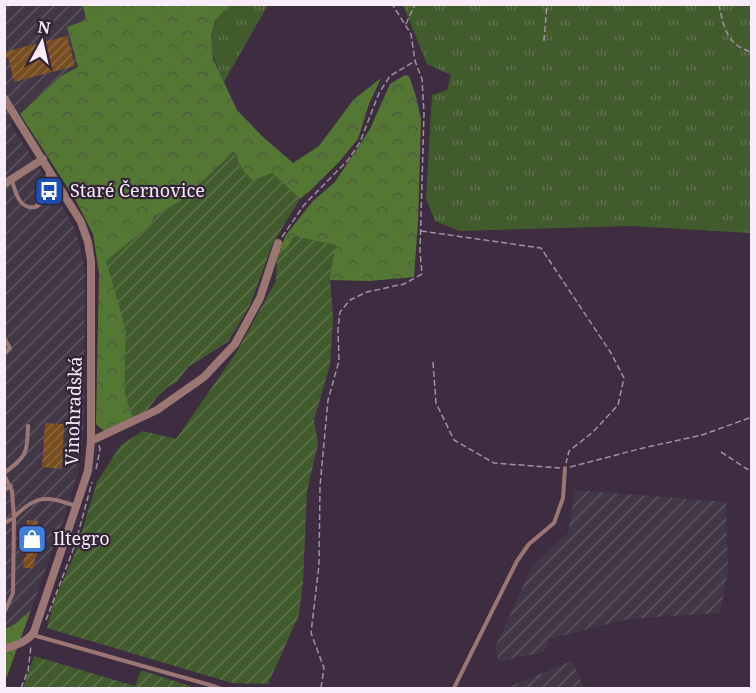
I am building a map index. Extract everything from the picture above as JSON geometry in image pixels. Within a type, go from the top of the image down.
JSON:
[{"type":"street","name":"Vinohradská","points":[[4,98],[81,222],[92,261],[95,440],[88,471],[32,635]]},
{"type":"street","points":[[8,181],[43,159]]},
{"type":"street","points":[[95,440],[157,410],[204,376],[235,344],[260,298],[278,243]]},
{"type":"street","points":[[4,649],[25,641],[32,635]]},
{"type":"lane","points":[[8,181],[20,201],[29,207],[39,206],[45,197],[48,167]]},
{"type":"lane","points":[[4,338],[10,348],[4,354]]},
{"type":"lane","points":[[4,613],[11,599],[13,588],[14,517],[13,494],[4,474],[25,454],[28,426]]},
{"type":"lane","points":[[454,688],[517,561],[529,544],[555,523],[563,498],[565,468]]},
{"type":"lane","points":[[4,490],[11,486]]},
{"type":"lane","points":[[4,523],[28,504],[38,500],[54,500],[76,506]]},
{"type":"lane","points":[[32,635],[219,688]]},
{"type":"path","points":[[321,688],[324,668],[311,633],[319,565],[320,486],[328,400],[339,361],[340,312],[350,300],[367,292],[404,284],[422,274],[420,231],[424,113],[422,80],[415,61],[411,34],[392,4]]},
{"type":"path","points":[[396,10],[397,4]]},
{"type":"path","points":[[405,25],[415,4]]},
{"type":"path","points":[[544,41],[547,4]]},
{"type":"path","points":[[719,4],[730,39],[742,50],[752,52]]},
{"type":"path","points":[[278,243],[304,205],[348,160],[360,141],[379,93],[390,76],[415,61]]},
{"type":"path","points":[[420,231],[541,248],[611,353],[624,378],[618,405],[593,432],[569,451],[565,468]]},
{"type":"path","points":[[433,362],[435,403],[454,440],[494,463],[565,468],[702,435],[752,417]]},
{"type":"path","points":[[95,440],[100,450],[96,471]]},
{"type":"path","points":[[721,452],[752,470]]},
{"type":"path","points":[[21,688],[28,671],[32,635],[48,618],[75,545],[93,480]]},
{"type":"shaded area","points":[[5,5],[83,5],[86,20],[67,27],[78,66],[61,76],[10,122],[76,230],[85,269],[84,424],[79,469],[64,519],[31,610],[15,624],[5,629]]},
{"type":"shaded area","points":[[575,490],[726,502],[728,571],[720,613],[628,619],[549,639],[544,652],[499,661],[495,648],[533,564],[568,533]]},
{"type":"shaded area","points":[[572,661],[584,688],[506,688]]},
{"type":"green space","points":[[83,5],[229,5],[215,21],[211,36],[213,59],[237,110],[293,163],[319,146],[354,99],[381,78],[369,104],[358,139],[339,162],[300,199],[272,173],[253,181],[242,170],[234,152],[184,199],[155,216],[150,225],[107,261],[126,330],[125,393],[133,418],[104,431],[96,424],[99,273],[93,234],[75,199],[20,114],[61,76],[78,67],[67,27],[86,20]]},
{"type":"green space","points":[[229,5],[268,5],[224,82],[215,61],[211,38],[216,20]]},
{"type":"green space","points":[[403,5],[751,5],[751,233],[630,226],[460,231],[435,221],[426,198],[432,95],[447,90],[451,75],[427,64]]},
{"type":"green space","points":[[405,75],[409,76],[421,119],[414,277],[369,281],[330,280],[330,277],[286,249],[277,256],[286,235],[313,201],[335,182],[370,129],[390,84]]},
{"type":"green space","points":[[234,152],[242,170],[253,181],[272,173],[300,199],[273,243],[250,305],[228,342],[188,367],[177,382],[157,397],[148,409],[133,418],[125,393],[126,330],[106,261],[150,225],[155,216],[184,199]]},
{"type":"green space","points":[[294,236],[336,245],[330,277],[333,319],[330,365],[314,420],[318,444],[307,491],[303,583],[299,615],[268,684],[232,683],[47,628],[54,601],[76,551],[97,482],[121,445],[143,431],[176,439],[236,353],[276,281],[277,256],[286,249]]},
{"type":"green space","points":[[31,610],[5,678],[5,629],[15,624]]},
{"type":"green space","points":[[34,656],[135,686],[141,670],[196,688],[23,688]]},
{"type":"building","points":[[67,36],[75,66],[14,82],[8,57],[4,58],[4,52]]},
{"type":"building","points":[[45,423],[64,424],[62,469],[42,467]]},
{"type":"building","name":"Iltegro","points":[[27,520],[38,521],[37,557],[35,557],[34,568],[23,568],[24,557],[26,557]]},
{"type":"place","name":"Staré Černovice","points":[[49,191]]},
{"type":"place","name":"Iltegro","points":[[32,539]]}]
